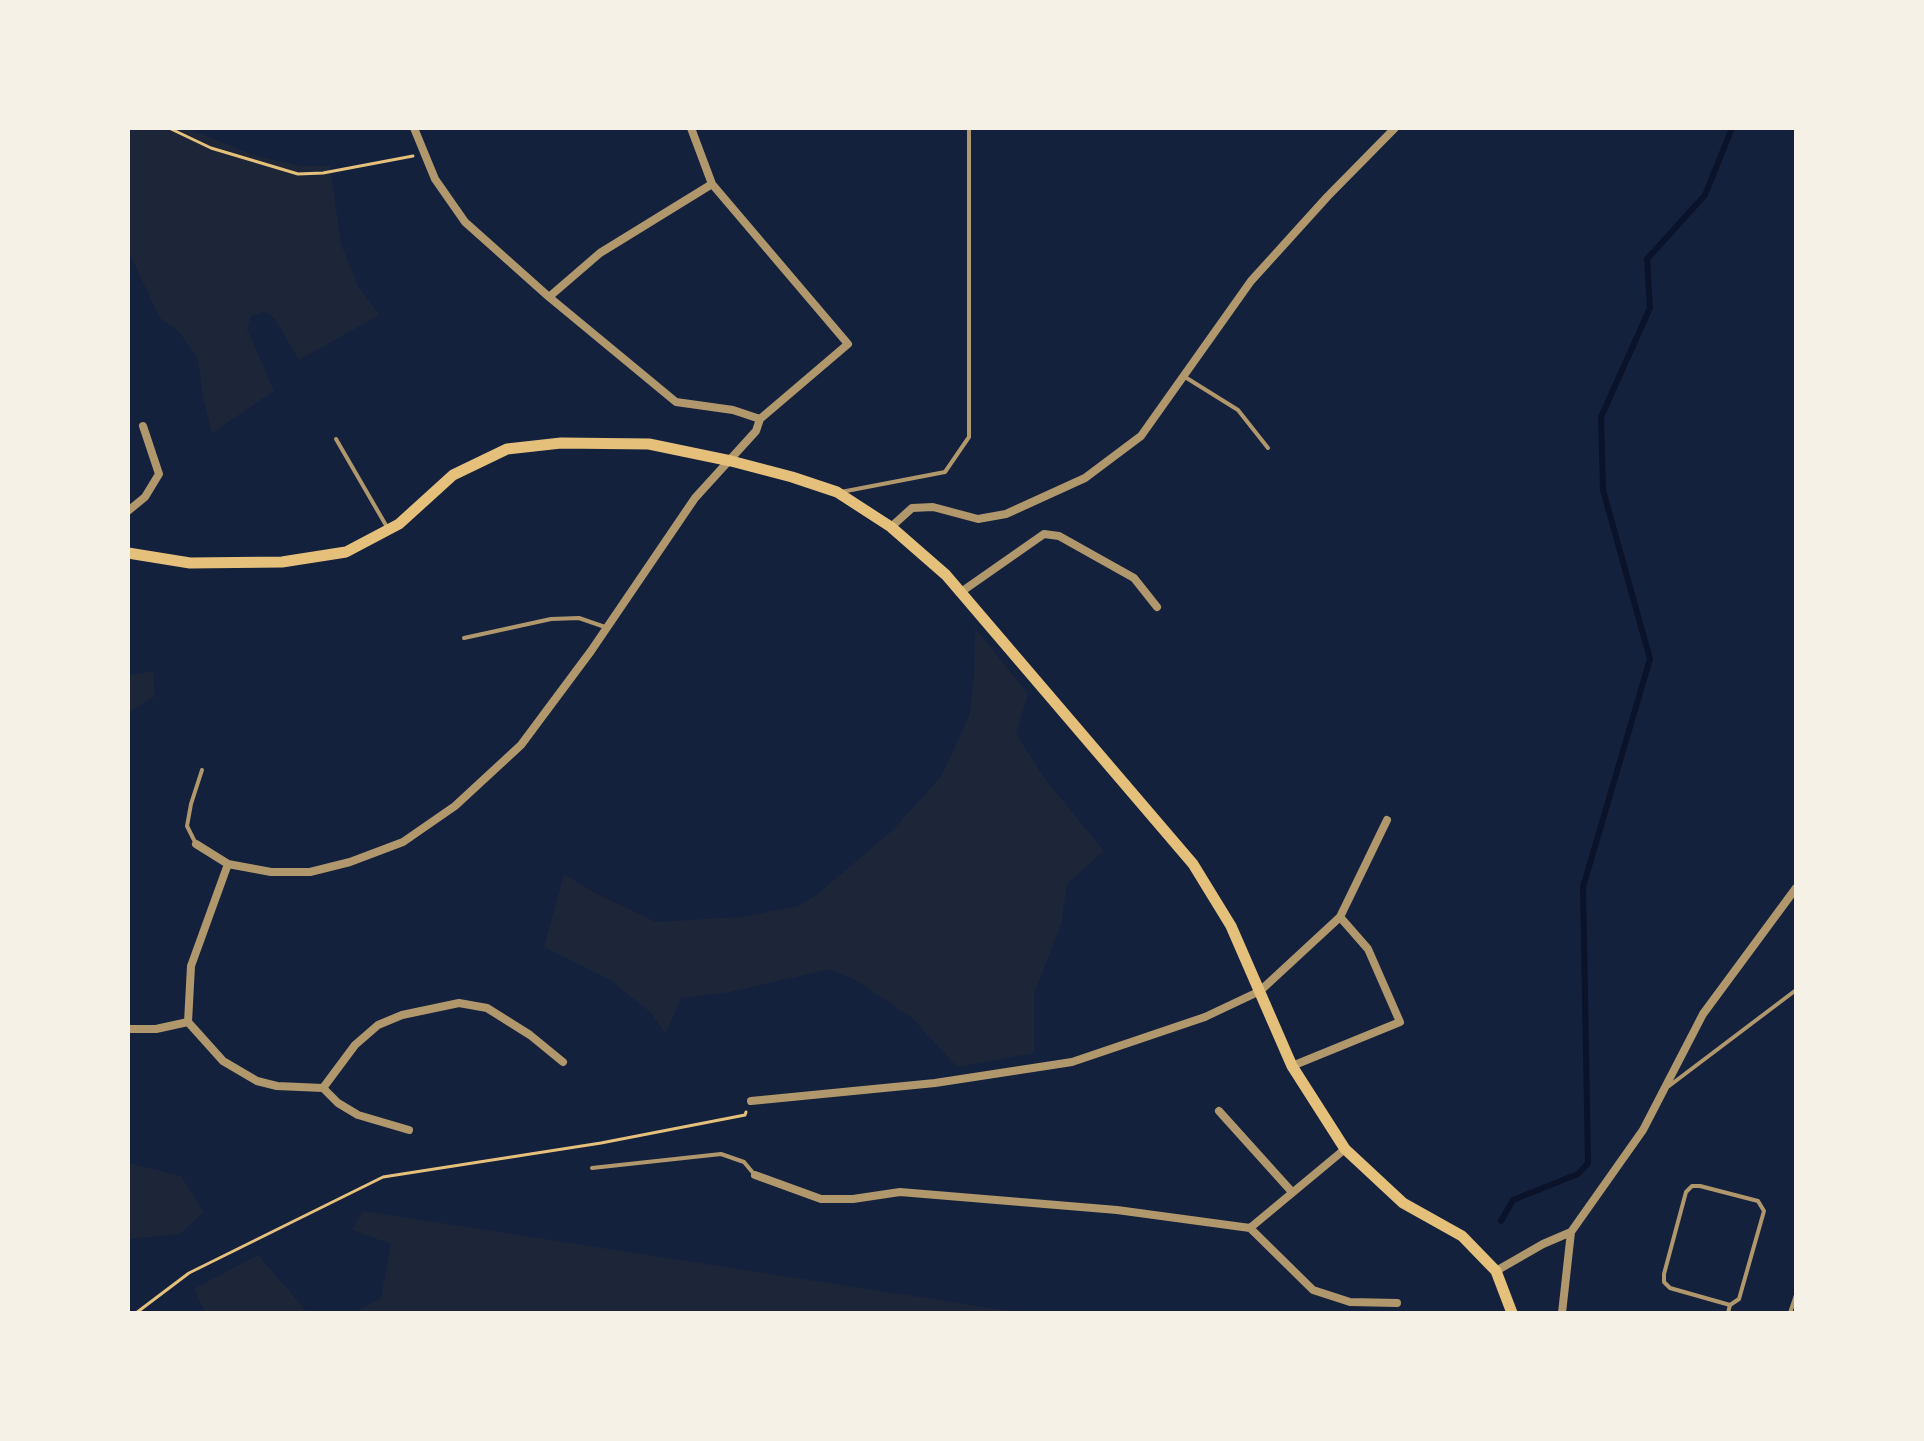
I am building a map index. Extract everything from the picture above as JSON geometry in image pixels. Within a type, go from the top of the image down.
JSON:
[{"type":"main road","points":[[128,553],[190,563],[282,562],[346,552],[399,524],[453,475],[507,449],[561,443],[649,444],[731,461],[837,492],[891,527],[946,575],[1193,864],[1231,926],[1292,1066],[1345,1149],[1403,1203],[1462,1236],[1496,1271],[1512,1313]]},
{"type":"street","points":[[414,128],[435,179],[465,222],[549,297],[676,402],[733,410],[760,419]]},
{"type":"street","points":[[196,844],[228,864],[271,872],[310,872],[350,862],[403,842],[455,806],[521,745],[607,628],[695,498],[756,431],[760,419],[848,344],[712,184],[691,128]]},
{"type":"street","points":[[891,527],[912,508],[933,507],[978,519],[1006,514],[1085,478],[1141,436],[1251,281],[1395,128]]},
{"type":"street","points":[[549,297],[600,253],[712,184]]},
{"type":"street","points":[[128,511],[145,497],[159,474],[143,426]]},
{"type":"street","points":[[961,592],[1044,534],[1059,536],[1134,578],[1157,607]]},
{"type":"street","points":[[751,1101],[935,1083],[1072,1062],[1205,1017],[1260,991],[1340,917],[1387,820]]},
{"type":"street","points":[[228,864],[191,966],[188,1022],[238,1072],[277,1086],[323,1088],[338,1103],[358,1115],[409,1130]]},
{"type":"street","points":[[1562,1313],[1571,1232],[1643,1130],[1703,1014],[1796,888]]},
{"type":"street","points":[[1292,1066],[1400,1022],[1368,949],[1340,917]]},
{"type":"street","points":[[323,1088],[355,1045],[378,1025],[402,1015],[459,1003],[487,1008],[530,1035],[563,1062]]},
{"type":"street","points":[[128,1029],[156,1029],[188,1022]]},
{"type":"street","points":[[1219,1111],[1292,1192]]},
{"type":"street","points":[[1250,1228],[1345,1149]]},
{"type":"street","points":[[755,1175],[821,1199],[853,1199],[900,1192],[1117,1210],[1250,1228],[1313,1290],[1350,1302],[1397,1303]]},
{"type":"street","points":[[1496,1271],[1571,1232]]},
{"type":"lane","points":[[837,492],[945,472],[969,437],[969,128]]},
{"type":"lane","points":[[1182,375],[1238,410],[1268,448]]},
{"type":"lane","points":[[336,439],[388,529]]},
{"type":"lane","points":[[464,638],[551,619],[579,618],[607,628]]},
{"type":"lane","points":[[196,844],[187,826],[202,770]]},
{"type":"lane","points":[[1664,1090],[1796,990]]},
{"type":"lane","points":[[592,1168],[721,1154],[744,1162],[755,1175]]},
{"type":"lane","points":[[1728,1313],[1730,1305],[1739,1299],[1764,1211],[1758,1201],[1692,1186],[1686,1192],[1664,1282],[1670,1288],[1730,1305]]},
{"type":"lane","points":[[1790,1313],[1796,1295]]},
{"type":"path","points":[[169,128],[211,148],[298,174],[323,173],[425,154]]},
{"type":"path","points":[[136,1313],[189,1273],[383,1177],[601,1143],[745,1115],[751,1101]]},
{"type":"shaded area","points":[[128,128],[186,128],[257,156],[300,166],[330,166],[341,244],[358,286],[379,315],[299,360],[275,319],[265,311],[251,316],[247,329],[274,391],[212,433],[198,359],[179,332],[160,318],[128,251]]},
{"type":"shaded area","points":[[975,628],[1028,694],[1016,734],[1045,779],[1104,851],[1067,884],[1061,924],[1034,994],[1034,1053],[957,1067],[912,1018],[855,980],[830,969],[730,992],[681,998],[666,1034],[651,1013],[612,981],[544,947],[564,874],[595,893],[656,922],[740,917],[799,906],[819,893],[894,829],[942,775],[969,716],[974,678]]},
{"type":"shaded area","points":[[153,671],[155,696],[128,713],[128,676]]},
{"type":"shaded area","points":[[128,1163],[181,1176],[204,1212],[180,1234],[128,1239]]},
{"type":"shaded area","points":[[363,1211],[1023,1313],[354,1313],[381,1298],[391,1244],[352,1230]]},
{"type":"shaded area","points":[[258,1255],[308,1313],[205,1313],[194,1289]]},
{"type":"waterway","points":[[1501,1221],[1513,1200],[1578,1174],[1588,1163],[1583,887],[1650,659],[1603,490],[1601,417],[1650,308],[1647,259],[1705,195],[1732,128]]}]
